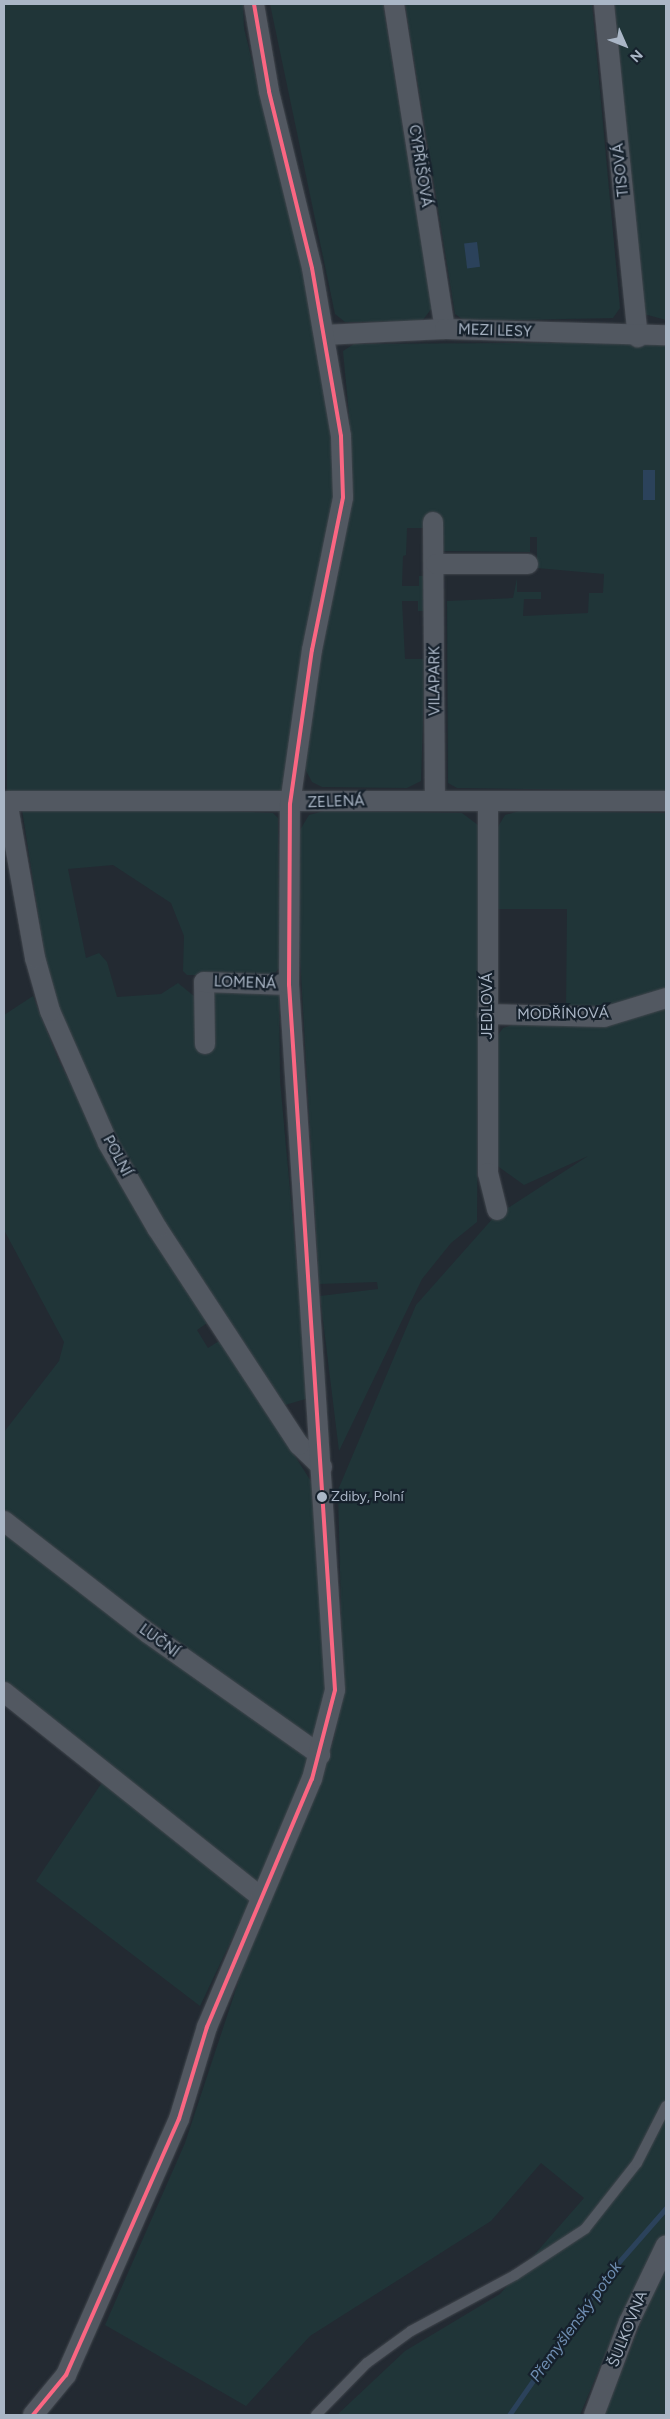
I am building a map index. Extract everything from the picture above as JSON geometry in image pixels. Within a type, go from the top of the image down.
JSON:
[{"type":"street","points":[[34,2415],[66,2375],[118,2264],[178,2119],[207,2026],[320,1755],[335,1684],[289,985],[290,804],[312,650],[343,497],[340,436],[324,335],[254,4]]},
{"type":"street","name":"CYPŘIŠOVÁ","points":[[394,4],[445,329]]},
{"type":"street","name":"TISOVÁ","points":[[604,4],[638,336]]},
{"type":"street","name":"MEZI LESY","points":[[324,335],[445,329],[666,336]]},
{"type":"street","name":"VILAPARK","points":[[433,522],[436,564],[435,799]]},
{"type":"street","points":[[436,564],[528,564]]},
{"type":"street","name":"ZELENÁ","points":[[6,801],[290,804],[435,799],[488,801],[666,801]]},
{"type":"street","name":"POLNÍ","points":[[6,801],[35,958],[50,1011],[108,1143],[157,1228],[278,1412],[312,1460],[322,1467]]},
{"type":"street","name":"JEDLOVÁ","points":[[488,801],[488,1173],[497,1210]]},
{"type":"street","name":"LOMENÁ","points":[[205,1044],[204,982],[289,985]]},
{"type":"street","name":"MODŘÍNOVÁ","points":[[488,1014],[604,1017],[666,998]]},
{"type":"street","name":"LUČNÍ","points":[[4,1521],[148,1633],[320,1755]]},
{"type":"street","points":[[4,1692],[261,1897]]},
{"type":"street","name":"ŠULKOVNA","points":[[594,2415],[629,2322],[666,2245]]},
{"type":"lane","points":[[316,2415],[367,2362],[411,2331],[515,2275],[585,2228],[637,2163],[666,2106]]},
{"type":"green space","points":[[4,4],[243,4],[244,28],[309,298],[331,416],[335,500],[280,797],[7,792]]},
{"type":"green space","points":[[270,4],[383,4],[432,308],[422,321],[345,322],[335,314]]},
{"type":"green space","points":[[405,4],[592,4],[620,308],[613,318],[465,321],[455,314]]},
{"type":"green space","points":[[614,4],[666,4],[666,320],[644,314]]},
{"type":"green space","points":[[666,342],[666,791],[457,788],[448,783],[447,601],[513,598],[517,578],[517,592],[541,592],[541,599],[524,599],[523,616],[588,613],[589,593],[603,593],[604,574],[537,568],[537,537],[530,537],[530,552],[439,551],[439,514],[427,514],[427,528],[407,528],[406,555],[403,556],[402,586],[419,586],[419,576],[426,576],[425,611],[418,611],[418,601],[402,601],[405,659],[425,659],[421,781],[407,788],[322,787],[312,782],[302,763],[345,425],[350,425],[343,351],[354,344]]},
{"type":"green space","points":[[21,803],[273,813],[278,818],[279,968],[273,976],[187,975],[183,971],[184,936],[171,903],[113,865],[68,869],[86,958],[99,953],[107,962],[117,997],[161,994],[178,983],[200,1001],[200,1053],[210,1052],[210,991],[279,986],[280,1081],[309,1398],[285,1405],[153,1205],[113,1134],[50,990]]},
{"type":"green space","points":[[324,811],[462,813],[478,825],[480,834],[477,1222],[451,1243],[422,1279],[339,1451],[320,1296],[378,1289],[377,1282],[319,1284],[298,923],[300,830],[309,815]]},
{"type":"green space","points":[[519,811],[666,813],[666,989],[620,1005],[566,1010],[567,909],[494,909],[496,830],[505,815]]},
{"type":"green space","points":[[33,996],[58,1059],[134,1206],[210,1321],[197,1330],[208,1348],[222,1339],[315,1488],[326,1700],[319,1739],[269,1861],[200,2006],[36,1881],[107,1775],[4,1700],[4,1432],[59,1361],[64,1342],[4,1230],[4,1015]]},
{"type":"green space","points":[[666,1004],[666,2239],[613,2336],[580,2415],[337,2415],[405,2351],[500,2294],[584,2198],[541,2163],[491,2221],[310,2336],[246,2406],[105,2325],[185,2143],[242,1971],[334,1739],[343,1689],[338,1490],[416,1305],[494,1217],[588,1156],[524,1185],[492,1162],[495,1039],[503,1028],[515,1024]]},
{"type":"green space","points":[[666,2259],[666,2415],[604,2415]]},
{"type":"water","points":[[477,242],[480,267],[467,268],[464,244]]},
{"type":"water","points":[[643,470],[655,470],[655,500],[643,500]]},
{"type":"waterway","name":"Přemyšlenský potok","points":[[509,2415],[603,2280],[666,2208]]},
{"type":"transit line","points":[[33,2415],[66,2375],[179,2119],[207,2027],[312,1779],[335,1690],[289,985],[290,804],[312,650],[343,497],[341,436],[312,268],[269,91],[254,4]]},
{"type":"place","name":"Zdiby, Polní","points":[[322,1497]]}]
